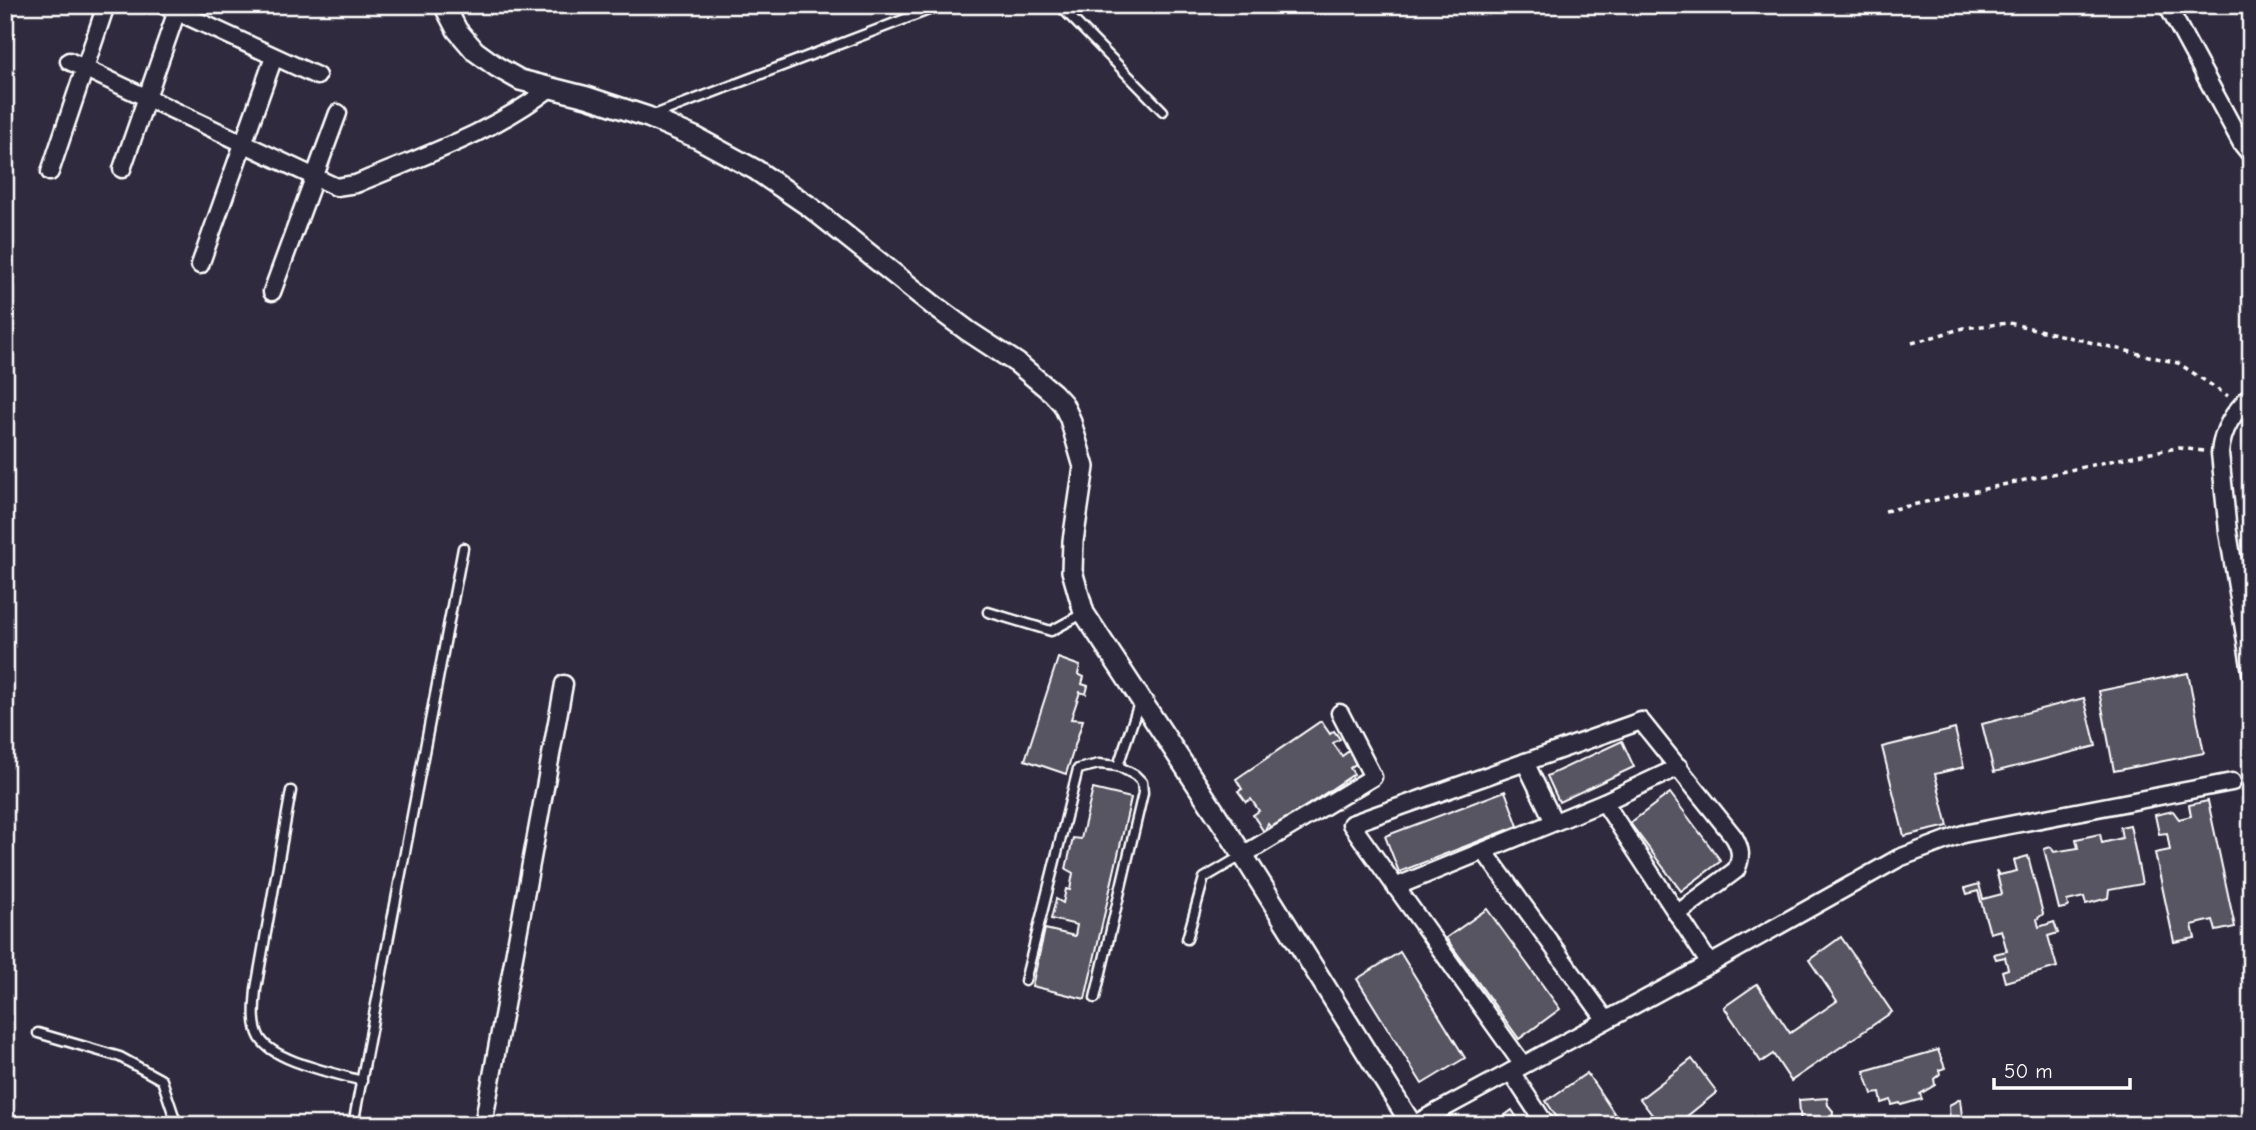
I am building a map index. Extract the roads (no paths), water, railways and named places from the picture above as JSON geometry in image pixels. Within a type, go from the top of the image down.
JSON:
[{"type":"street","points":[[50,172],[106,5]]},
{"type":"street","points":[[444,5],[457,30],[475,51],[520,80],[587,97],[648,117],[690,135],[756,170],[810,206],[942,312],[1017,363],[1063,404],[1084,467],[1073,541],[1072,571],[1084,613],[1243,855],[1413,1125],[1899,858],[1927,846],[1963,834],[2232,782]]},
{"type":"street","points":[[2167,5],[2242,144],[2251,155]]},
{"type":"street","points":[[122,169],[173,7],[317,76]]},
{"type":"street","points":[[200,265],[274,57]]},
{"type":"street","points":[[69,61],[336,187],[356,184],[506,118],[549,89]]},
{"type":"street","points":[[272,292],[338,113]]},
{"type":"street","points":[[2246,400],[2225,431],[2220,453],[2228,532],[2251,672]]},
{"type":"street","points":[[483,1125],[564,684]]},
{"type":"street","points":[[1243,855],[1373,777],[1340,713]]},
{"type":"street","points":[[1546,1125],[1517,1068],[1351,824],[1641,721],[1734,837],[1740,849],[1741,860],[1736,870],[1677,914]]},
{"type":"street","points":[[1525,762],[1553,822]]},
{"type":"street","points":[[1395,887],[1604,803],[1679,767]]},
{"type":"street","points":[[1604,803],[1710,964]]},
{"type":"street","points":[[1484,851],[1606,1020]]},
{"type":"lane","points":[[648,117],[942,5]]},
{"type":"lane","points":[[1059,5],[1163,111]]},
{"type":"lane","points":[[353,1125],[463,548]]},
{"type":"lane","points":[[988,612],[1051,631],[1084,613]]},
{"type":"lane","points":[[1118,766],[1141,698]]},
{"type":"lane","points":[[1026,981],[1078,769],[1100,764],[1118,766],[1142,782],[1143,793],[1095,998]]},
{"type":"lane","points":[[290,791],[256,989],[255,1016],[261,1039],[278,1055],[362,1081]]},
{"type":"lane","points":[[1187,939],[1203,878],[1243,855]]},
{"type":"lane","points":[[38,1033],[120,1057],[162,1080],[177,1125]]}]
